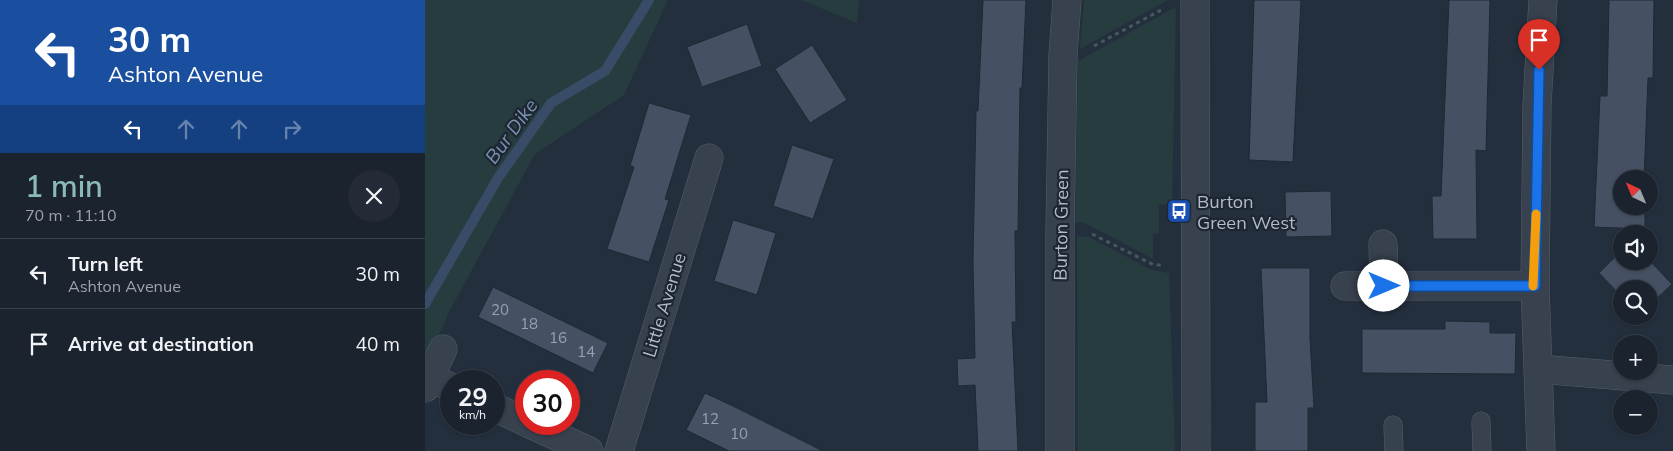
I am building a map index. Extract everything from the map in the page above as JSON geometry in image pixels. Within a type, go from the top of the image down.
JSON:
[{"type":"street","name":"Burton Green","points":[[1060,451],[1060,230],[1063,55],[1067,0]]},
{"type":"street","points":[[1195,0],[1196,451]]},
{"type":"street","points":[[1541,451],[1535,286],[1537,105],[1543,0]]},
{"type":"street","name":"Little Avenue","points":[[619,451],[709,158]]},
{"type":"street","points":[[1383,244],[1384,286]]},
{"type":"street","points":[[1345,286],[1535,286]]},
{"type":"street","points":[[435,384],[443,348]]},
{"type":"street","points":[[1539,369],[1673,380]]},
{"type":"street","points":[[554,435],[589,451]]},
{"type":"lane","points":[[1481,421],[1482,451]]},
{"type":"lane","points":[[1393,425],[1393,451]]},
{"type":"path","points":[[1063,55],[1079,54],[1176,2],[1195,0]]},
{"type":"path","points":[[1060,230],[1083,229],[1154,265],[1195,266]]},
{"type":"green space","points":[[425,0],[668,0],[624,95],[535,154],[450,310],[439,335],[425,353]]},
{"type":"green space","points":[[801,0],[859,0],[857,23]]},
{"type":"green space","points":[[1084,0],[1168,0],[1080,49]]},
{"type":"green space","points":[[1176,8],[1172,204],[1159,205],[1159,233],[1153,234],[1153,259],[1083,222],[1075,223],[1078,61]]},
{"type":"green space","points":[[1077,236],[1089,237],[1152,270],[1169,273],[1175,451],[1078,451]]},
{"type":"building","points":[[983,0],[1026,0],[1022,88],[1020,88],[1018,231],[1015,231],[1016,322],[1012,322],[1018,451],[978,451],[975,385],[958,386],[957,359],[975,358],[973,260],[976,111],[978,111]]},
{"type":"building","points":[[1254,0],[1301,0],[1293,162],[1249,160]]},
{"type":"building","points":[[1449,0],[1490,0],[1486,151],[1476,150],[1477,239],[1433,239],[1432,196],[1441,196]]},
{"type":"building","points":[[1609,0],[1654,0],[1653,78],[1648,78],[1644,170],[1613,170],[1613,215],[1645,215],[1645,225],[1594,227],[1600,96],[1607,96]]},
{"type":"building","points":[[747,24],[762,66],[702,87],[687,47]]},
{"type":"building","points":[[812,45],[847,100],[810,123],[775,69]]},
{"type":"building","points":[[649,103],[691,115],[665,199],[669,200],[649,262],[607,249],[634,167],[630,166]]},
{"type":"building","points":[[792,145],[834,159],[813,219],[773,206]]},
{"type":"building","points":[[1331,191],[1332,236],[1286,237],[1285,192]]},
{"type":"building","points":[[733,220],[776,233],[757,295],[714,281]]},
{"type":"building","points":[[1613,259],[1613,270],[1658,269],[1672,284],[1658,297],[1658,280],[1613,280],[1613,288],[1599,273]]},
{"type":"building","points":[[1261,268],[1310,268],[1310,338],[1314,408],[1308,408],[1308,451],[1255,451],[1255,402],[1267,402]]},
{"type":"building","points":[[493,287],[608,343],[593,373],[478,317]]},
{"type":"building","points":[[1445,321],[1490,322],[1490,333],[1516,333],[1515,374],[1362,373],[1362,329],[1445,329]]},
{"type":"building","points":[[705,393],[823,451],[729,451],[686,430]]},
{"type":"waterway","name":"Bur Dike","points":[[425,304],[498,178],[551,103],[605,71],[649,0]]},
{"type":"slow traffic","points":[[1533,286],[1535,286],[1536,214]]},
{"type":"place","name":"Burton Green West","points":[[1179,211]]},
{"type":"route","points":[[1384,286],[1535,286],[1539,70]]}]
